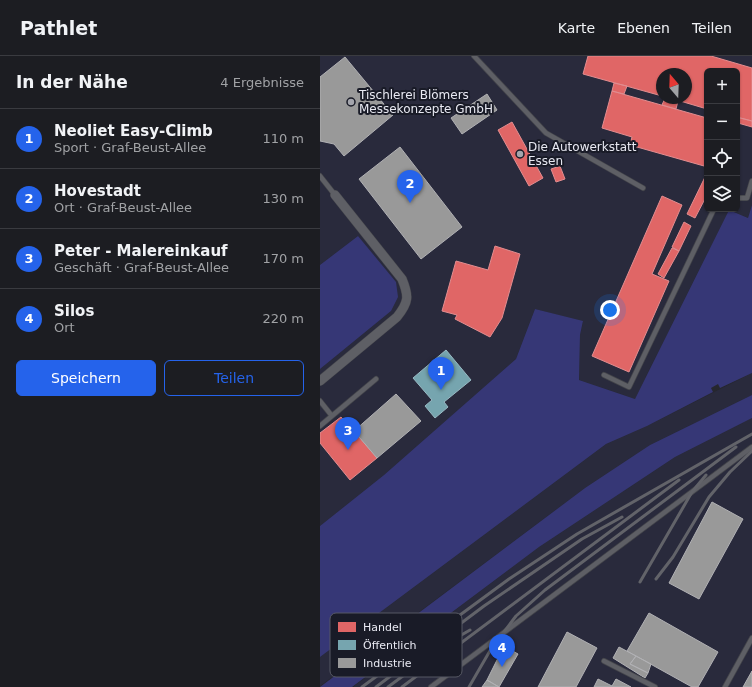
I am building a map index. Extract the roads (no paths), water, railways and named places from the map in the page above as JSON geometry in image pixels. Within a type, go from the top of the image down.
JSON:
[{"type":"street","points":[[320,381],[397,317],[406,306],[407,297],[407,290],[402,279],[335,195]]},
{"type":"lane","points":[[474,56],[546,133],[643,188]]},
{"type":"lane","points":[[320,176],[335,195]]},
{"type":"lane","points":[[740,198],[747,198],[752,181]]},
{"type":"lane","points":[[604,374],[629,387],[713,212]]},
{"type":"lane","points":[[320,426],[376,379]]},
{"type":"lane","points":[[320,402],[332,416]]},
{"type":"lane","points":[[462,664],[752,447]]},
{"type":"lane","points":[[725,687],[752,638]]},
{"type":"lane","points":[[604,660],[655,687]]},
{"type":"lane","points":[[431,687],[444,677]]},
{"type":"railway","points":[[462,614],[509,579],[577,534],[752,434]]},
{"type":"railway","points":[[469,687],[491,649],[516,616],[545,590],[736,447]]},
{"type":"railway","points":[[656,579],[673,557],[709,497],[730,472],[752,451]]},
{"type":"railway","points":[[640,582],[692,492],[706,475]]},
{"type":"railway","points":[[462,642],[679,480]]},
{"type":"railway","points":[[462,622],[582,539],[622,517]]},
{"type":"railway","points":[[462,635],[470,630]]},
{"type":"railway","points":[[362,687],[376,677]]},
{"type":"railway","points":[[376,687],[389,677]]},
{"type":"railway","points":[[388,687],[402,677]]},
{"type":"railway","points":[[402,687],[415,677]]},
{"type":"place","name":"Tischlerei Blömers Messekonzepte GmbH","points":[[351,102]]},
{"type":"place","name":"Die Autowerkstatt Essen","points":[[520,154]]},
{"type":"place","name":"Hovestadt","points":[[410,203]]},
{"type":"place","name":"Neoliet Easy-Climb","points":[[441,390]]},
{"type":"place","name":"Peter - Malereinkauf","points":[[348,450]]},
{"type":"place","name":"Silos","points":[[502,667]]}]
